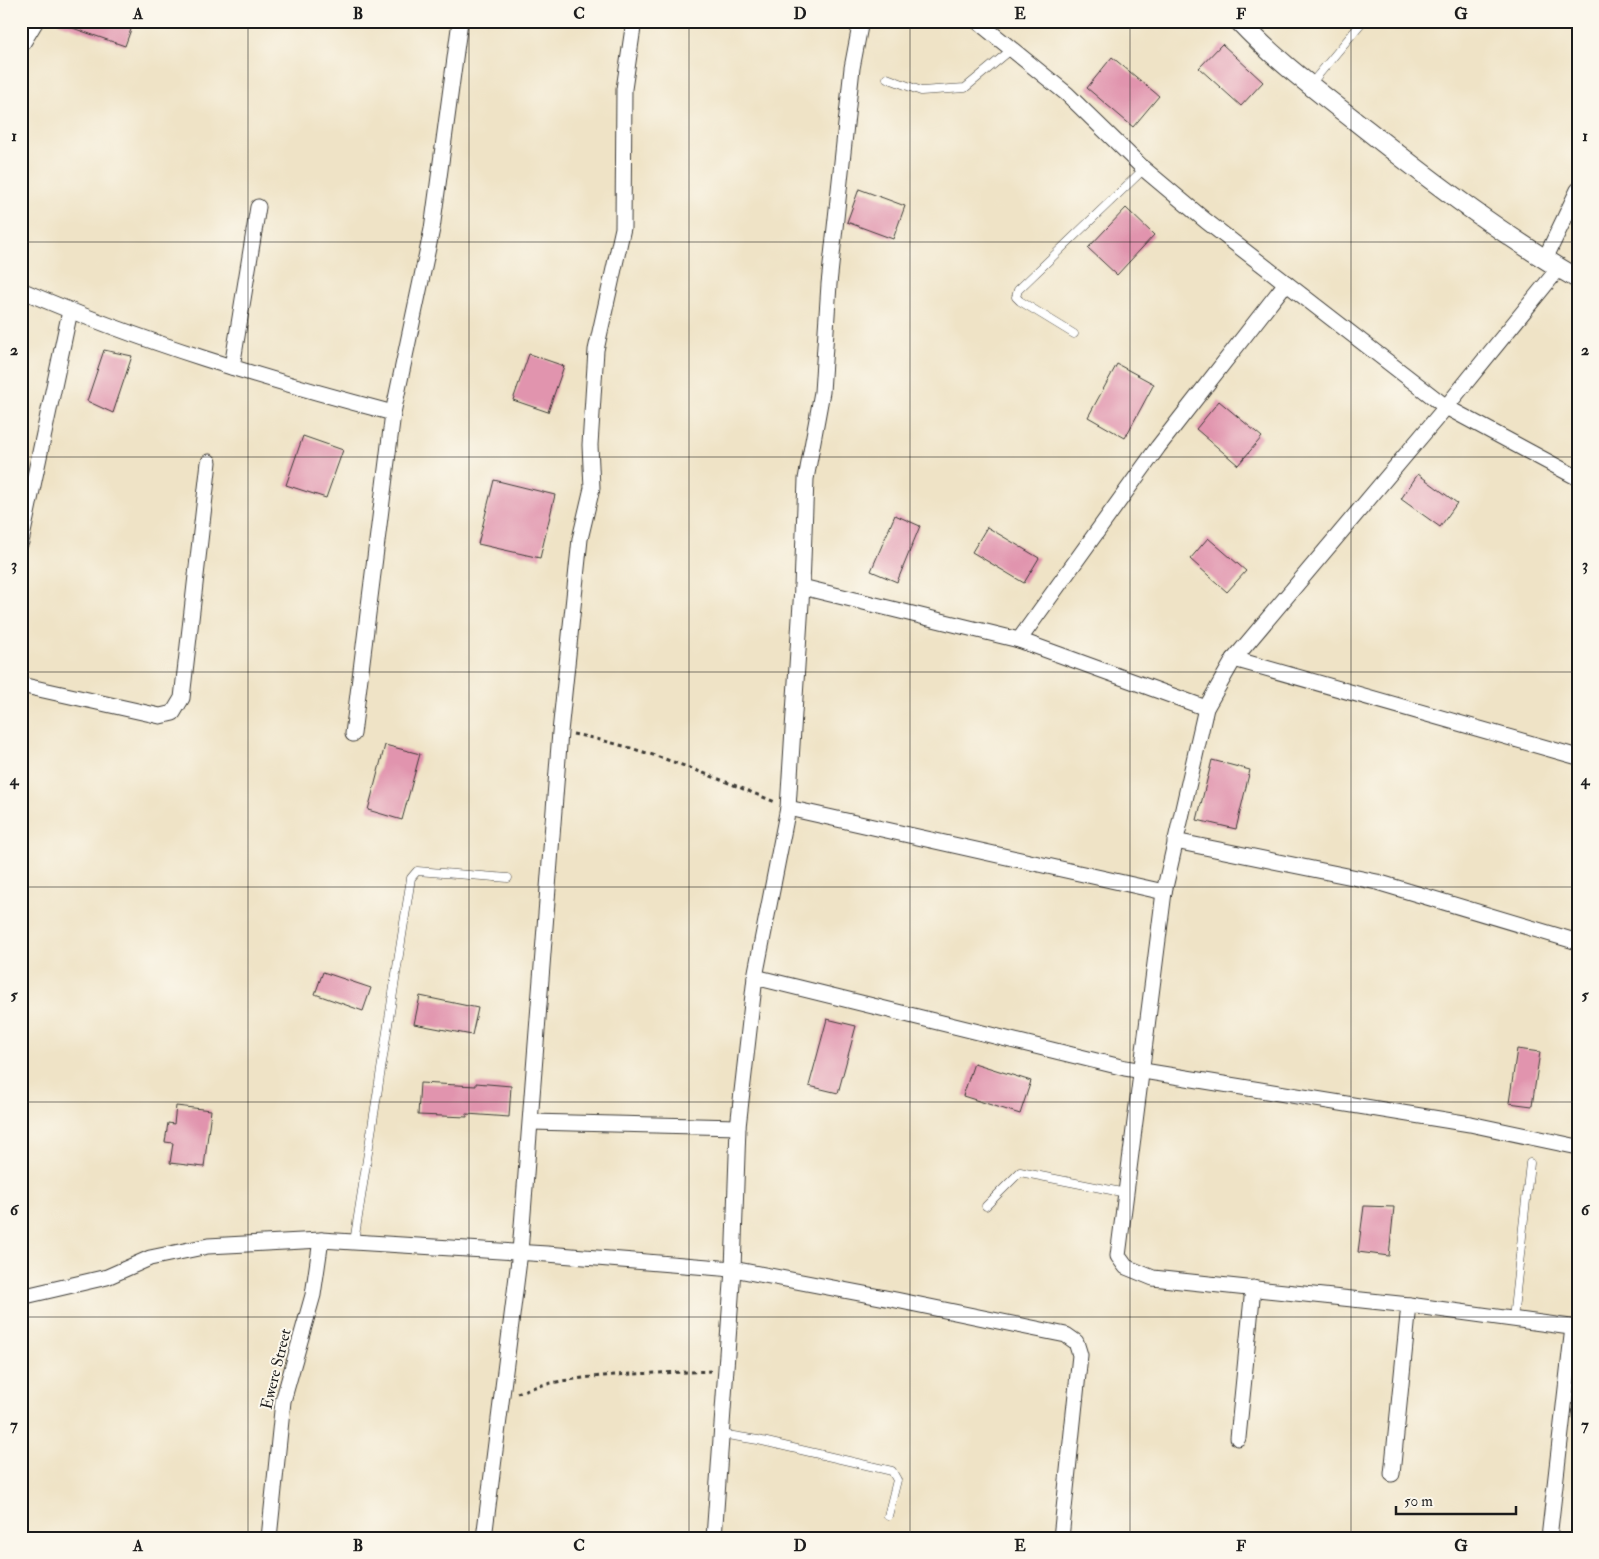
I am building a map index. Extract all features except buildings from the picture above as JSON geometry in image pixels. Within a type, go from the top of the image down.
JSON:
[{"type":"street","points":[[21,46],[36,21]]},
{"type":"street","points":[[353,734],[393,413],[432,229],[460,21]]},
{"type":"street","points":[[484,1538],[520,1252],[560,732],[580,539],[592,488],[590,445],[596,350],[624,228],[624,89],[634,21]]},
{"type":"street","points":[[714,1538],[733,1269],[738,1127],[756,977],[788,808],[802,587],[806,478],[822,392],[829,284],[852,68],[862,21]]},
{"type":"street","points":[[977,21],[1067,94],[1144,169],[1206,221],[1446,407],[1578,478]]},
{"type":"street","points":[[1239,21],[1256,39],[1310,85],[1426,176],[1578,279]]},
{"type":"street","points":[[1549,1538],[1576,1328],[1409,1306],[1154,1278],[1126,1267],[1118,1256],[1164,892],[1174,841],[1206,708],[1234,659],[1446,407],[1552,263],[1578,190]]},
{"type":"street","points":[[232,367],[258,207]]},
{"type":"street","points":[[1019,640],[1158,447],[1286,283]]},
{"type":"street","points":[[21,290],[70,311],[285,385],[393,413]]},
{"type":"street","points":[[21,542],[70,311]]},
{"type":"street","points":[[21,685],[160,716],[173,713],[182,698],[209,462]]},
{"type":"street","points":[[802,587],[1019,640],[1206,708]]},
{"type":"street","points":[[1234,659],[1578,757]]},
{"type":"street","points":[[788,808],[1164,892]]},
{"type":"street","points":[[1174,841],[1377,882],[1578,942]]},
{"type":"street","points":[[756,977],[1141,1070],[1470,1124],[1578,1147]]},
{"type":"street","points":[[531,1122],[738,1127]]},
{"type":"street","points":[[21,1297],[107,1277],[150,1258],[208,1246],[321,1240],[520,1252],[733,1269],[1066,1335],[1076,1342],[1080,1356],[1061,1538]]},
{"type":"street","name":"Ewere Street","points":[[269,1538],[283,1401],[313,1295],[321,1240]]},
{"type":"street","points":[[1238,1438],[1253,1288]]},
{"type":"street","points":[[1392,1474],[1409,1306]]},
{"type":"lane","points":[[1310,85],[1363,21]]},
{"type":"lane","points":[[886,78],[921,91],[965,88],[1012,49]]},
{"type":"lane","points":[[1074,334],[1020,301],[1016,297],[1018,290],[1144,169]]},
{"type":"lane","points":[[354,1242],[411,878],[417,871],[508,878]]},
{"type":"lane","points":[[1513,1319],[1530,1163]]},
{"type":"lane","points":[[986,1206],[1020,1172],[1126,1193]]},
{"type":"lane","points":[[721,1434],[758,1440],[892,1471],[898,1480],[888,1516]]},
{"type":"path","points":[[560,732],[611,742],[723,781],[788,808]]},
{"type":"path","points":[[500,1403],[532,1387],[561,1381],[725,1370]]}]
